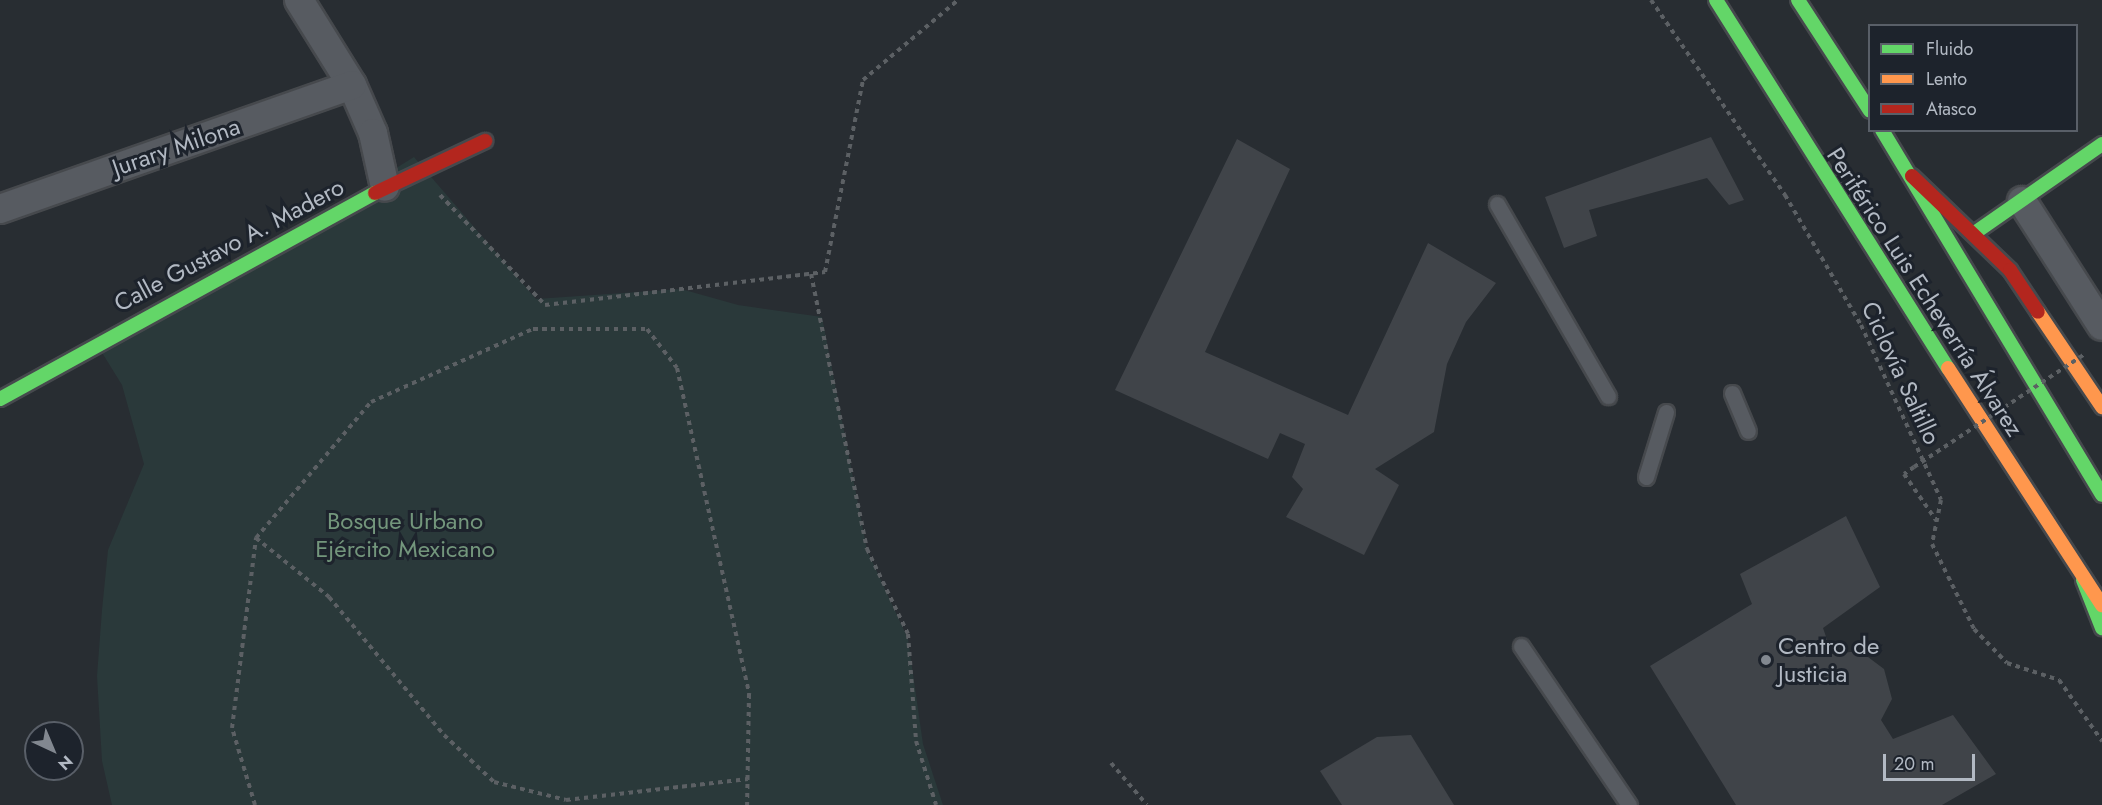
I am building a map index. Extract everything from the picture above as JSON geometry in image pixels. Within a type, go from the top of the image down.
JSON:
[{"type":"main road","name":"Periférico Luis Echeverría Álvarez","points":[[1716,0],[1800,141],[2102,605]]},
{"type":"main road","points":[[1798,0],[1868,109]]},
{"type":"main road","name":"Periférico Luis Echeverría Álvarez","points":[[1883,132],[1912,176],[2102,495]]},
{"type":"main road","name":"Calle Gustavo A. Madero","points":[[0,399],[385,187],[485,141]]},
{"type":"main road","points":[[1976,232],[2102,144]]},
{"type":"main road","points":[[1912,176],[1976,232],[2044,315],[2102,407]]},
{"type":"main road","points":[[2076,562],[2102,628]]},
{"type":"street","points":[[299,0],[352,85],[373,133],[385,187]]},
{"type":"street","name":"Jurary Milona","points":[[0,208],[352,85]]},
{"type":"street","points":[[2022,201],[2102,326]]},
{"type":"lane","points":[[1497,204],[1608,396]]},
{"type":"lane","points":[[1732,393],[1748,431]]},
{"type":"lane","points":[[1646,477],[1666,412]]},
{"type":"lane","points":[[1521,645],[1629,805]]},
{"type":"path","points":[[435,190],[545,305],[825,272],[863,81],[958,0]]},
{"type":"path","name":"Ciclovía Saltillo","points":[[1651,0],[1785,195],[1861,325],[1941,500],[1932,544],[1938,566],[1974,629],[2007,663],[2059,680],[2102,741]]},
{"type":"path","points":[[811,274],[867,549],[908,634],[916,741],[936,805]]},
{"type":"path","points":[[255,805],[232,728],[256,538],[371,402],[533,329],[647,329],[677,368],[749,694],[747,805]]},
{"type":"path","points":[[1937,520],[1904,474],[2086,353]]},
{"type":"path","points":[[256,538],[329,597],[444,735],[494,782],[566,800],[748,778]]},
{"type":"path","points":[[1111,763],[1147,805]]},
{"type":"green space","name":"Bosque Urbano Ejército Mexicano","points":[[414,157],[536,299],[681,289],[738,305],[822,317],[867,550],[908,639],[923,744],[943,805],[112,805],[102,761],[97,676],[102,610],[108,550],[144,464],[122,385],[101,351]]},
{"type":"building","points":[[1711,137],[1744,200],[1729,205],[1707,178],[1589,210],[1597,236],[1564,248],[1545,197]]},
{"type":"building","points":[[1237,139],[1290,169],[1205,352],[1348,415],[1428,243],[1496,283],[1466,322],[1447,364],[1434,432],[1375,469],[1399,485],[1364,555],[1286,517],[1303,489],[1292,477],[1305,444],[1280,433],[1268,459],[1115,390]]},
{"type":"building","name":"Centro de Justicia","points":[[1846,516],[1880,587],[1823,628],[1832,654],[1860,651],[1884,669],[1892,699],[1881,720],[1893,739],[1953,715],[1996,774],[1942,805],[1736,805],[1650,666],[1752,604],[1740,574]]},
{"type":"building","points":[[1411,735],[1454,805],[1342,805],[1320,771],[1377,737]]},
{"type":"traffic: fast","points":[[1716,0],[1948,368]]},
{"type":"traffic: fast","points":[[1798,0],[1868,108]]},
{"type":"traffic: fast","points":[[1883,132],[2102,495]]},
{"type":"traffic: fast","points":[[1976,232],[2102,144]]},
{"type":"traffic: fast","points":[[0,399],[375,193]]},
{"type":"traffic: fast","points":[[2083,580],[2102,628]]},
{"type":"traffic: slow","points":[[2038,312],[2102,407]]},
{"type":"traffic: slow","points":[[1948,368],[2102,605]]},
{"type":"traffic: jam","points":[[375,193],[485,141]]},
{"type":"traffic: jam","points":[[1912,176],[2010,270],[2038,312]]},
{"type":"place","name":"Centro de Justicia","points":[[1766,660]]}]
